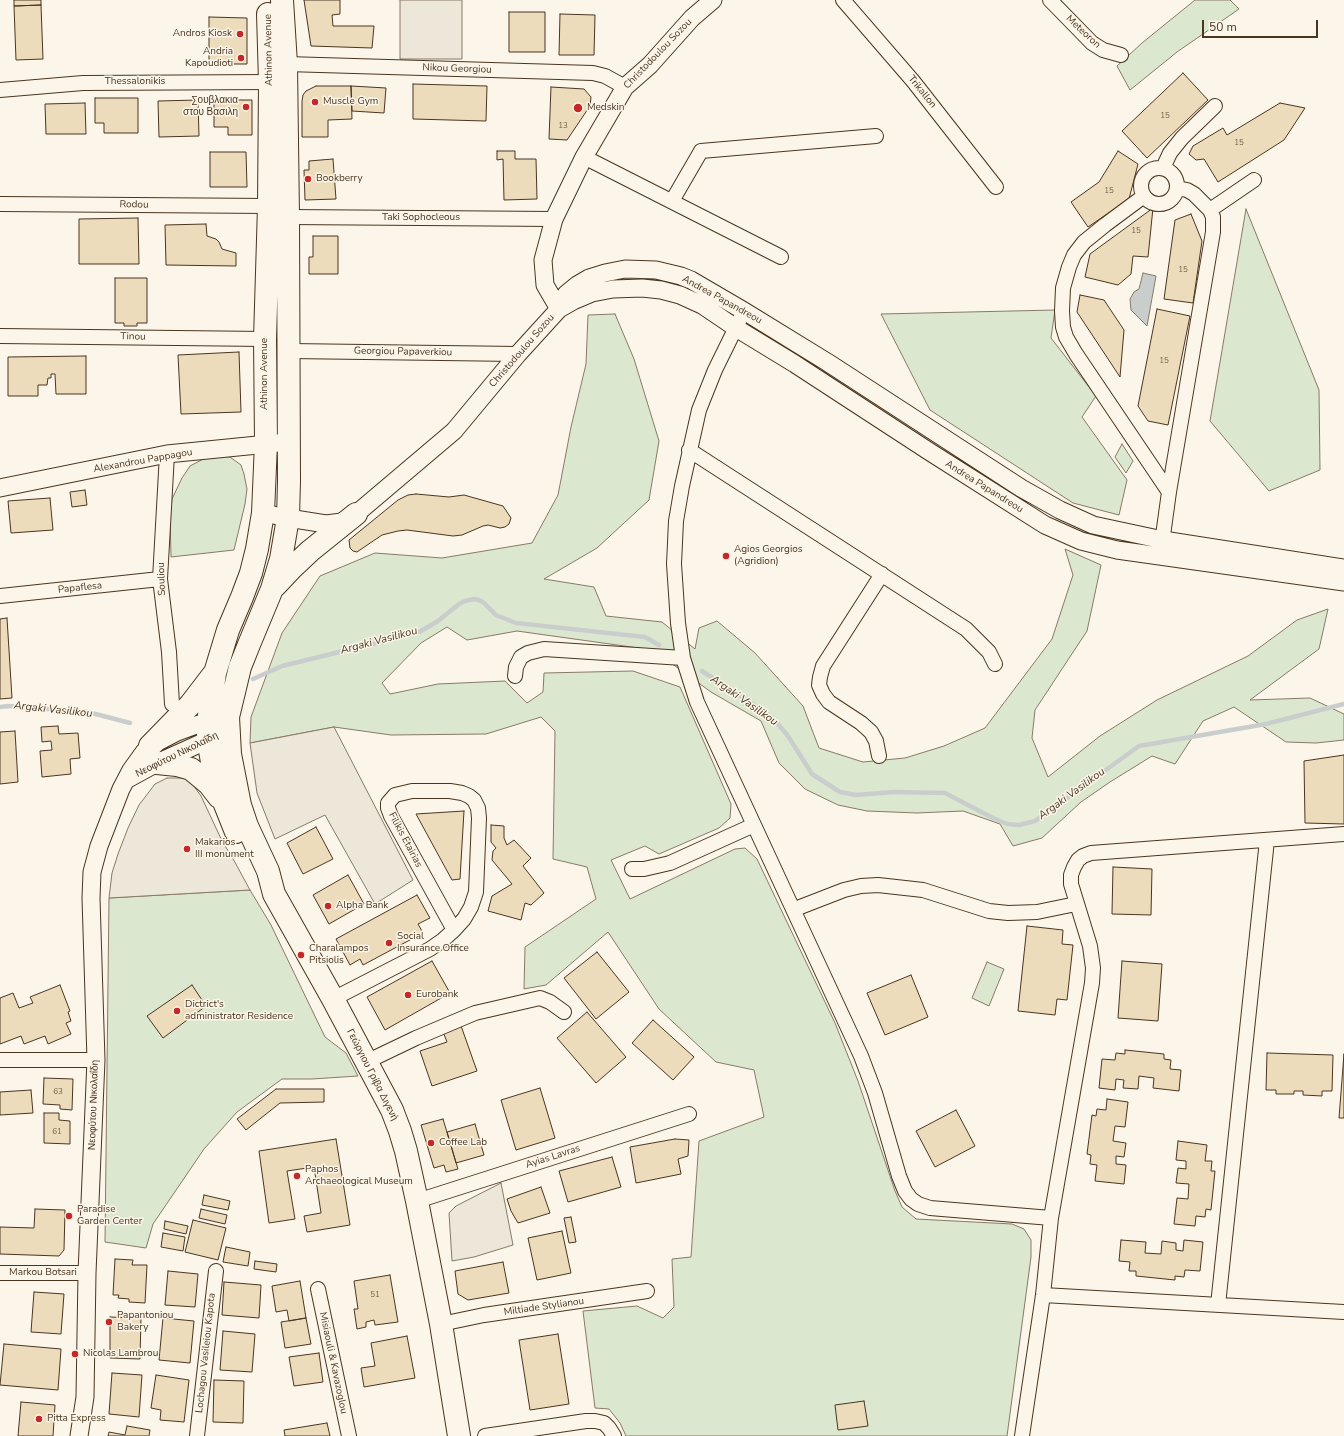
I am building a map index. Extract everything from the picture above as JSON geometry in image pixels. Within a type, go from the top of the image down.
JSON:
[{"type":"main road","name":"Athinon Avenue","points":[[208,731],[215,672],[228,630],[251,572],[257,549],[263,512],[266,444],[265,339],[269,206],[270,82],[267,0]]},
{"type":"main road","name":"Athinon Avenue","points":[[229,724],[240,667],[272,589],[281,559],[288,518],[288,218],[286,64],[282,0]]},
{"type":"main road","points":[[272,589],[306,555],[356,514]]},
{"type":"main road","points":[[215,672],[154,754],[177,765],[190,769],[208,784],[224,804]]},
{"type":"main road","name":"Γεώργιου Γρίβα Διγενή","points":[[229,724],[232,764],[240,805],[247,826],[268,870],[274,894]]},
{"type":"main road","name":"Γεώργιου Γρίβα Διγενή","points":[[208,731],[213,768],[224,804],[247,856],[258,875],[274,894],[333,999],[392,1110],[400,1131],[417,1201],[441,1324],[458,1436]]},
{"type":"street","name":"Christodoulou Sozou","points":[[263,512],[288,518],[326,524],[342,522],[356,514],[454,431],[518,354],[559,309],[545,285],[543,260],[554,219],[584,157],[625,87],[650,65],[692,18],[713,0]]},
{"type":"street","name":"Trikallon","points":[[843,0],[913,81],[996,187]]},
{"type":"street","name":"Meteoron","points":[[1050,0],[1092,43],[1103,50],[1121,55]]},
{"type":"street","name":"Nikou Georgiou","points":[[286,64],[593,73],[605,76],[625,87]]},
{"type":"street","name":"Thessalonikis","points":[[0,90],[83,82],[270,82]]},
{"type":"street","points":[[1163,168],[1170,153],[1182,138],[1215,106]]},
{"type":"street","points":[[672,201],[701,151],[876,136]]},
{"type":"street","points":[[584,157],[781,257]]},
{"type":"street","points":[[1163,168],[1174,175],[1177,184],[1175,192],[1170,200],[1161,204],[1152,202],[1144,196],[1141,187],[1142,178],[1149,170],[1163,168]]},
{"type":"street","points":[[1210,210],[1254,180]]},
{"type":"street","points":[[1161,548],[1213,232],[1213,217],[1210,210],[1194,194],[1187,190],[1176,188]]},
{"type":"street","points":[[1144,196],[1104,225],[1084,242],[1074,255],[1063,288],[1063,327],[1066,337],[1076,354],[1169,492]]},
{"type":"street","name":"Rodou","points":[[0,204],[269,206]]},
{"type":"street","name":"Taki Sophocleous","points":[[288,218],[554,219]]},
{"type":"street","name":"Andrea Papandreou","points":[[559,309],[566,294],[577,285],[589,278],[618,270],[656,270],[681,276],[691,280],[744,311],[827,362],[1021,488],[1060,510],[1093,525],[1161,548],[1344,582]]},
{"type":"street","name":"Andrea Papandreou","points":[[559,309],[573,301],[613,288],[642,288],[671,292],[691,300],[702,305],[736,328],[802,368],[1044,525],[1082,541],[1117,550],[1161,548],[1344,568]]},
{"type":"street","points":[[744,311],[715,370],[699,410],[689,450],[676,521],[674,564],[678,623],[683,658],[697,702],[870,1076],[899,1176],[905,1191],[911,1199],[918,1204],[930,1208],[1051,1218]]},
{"type":"street","name":"Tinou","points":[[0,336],[265,339]]},
{"type":"street","name":"Georgiou Papaverkiou","points":[[289,351],[518,354]]},
{"type":"street","name":"Alexandrou Pappagou","points":[[0,488],[167,454],[288,443]]},
{"type":"street","points":[[689,450],[966,629],[989,652],[995,664]]},
{"type":"street","name":"Souliou","points":[[167,454],[160,579],[169,652],[172,704]]},
{"type":"street","points":[[879,756],[878,746],[871,732],[830,702],[823,694],[819,685],[823,666],[882,574]]},
{"type":"street","name":"Papaflesa","points":[[0,596],[160,579]]},
{"type":"street","points":[[515,676],[516,667],[521,657],[528,653],[544,649],[683,658]]},
{"type":"street","name":"Νεοφύτου Νικολαΐδη","points":[[79,1436],[85,1397],[87,1273],[96,1060],[91,898],[92,872],[99,846],[112,810],[126,780],[154,754],[208,731],[229,724]]},
{"type":"street","name":"Filikis Etairias","points":[[333,999],[430,949],[443,940],[454,930],[464,919],[471,907],[476,892],[480,830],[478,808],[474,800],[462,793],[450,791],[412,791],[395,795],[388,802],[388,808],[391,816],[454,930]]},
{"type":"street","points":[[632,869],[644,869],[670,863],[754,825]]},
{"type":"street","points":[[1022,1436],[1043,1295],[1051,1218],[1093,975],[1090,946],[1071,884],[1071,875],[1078,860],[1091,852],[1344,834]]},
{"type":"street","points":[[1218,1305],[1267,840]]},
{"type":"street","points":[[794,909],[844,890],[861,886],[878,885],[923,890],[989,911],[1008,913],[1037,912],[1076,904]]},
{"type":"street","points":[[366,1062],[416,1038],[475,1013],[540,998],[550,1002],[564,1012]]},
{"type":"street","points":[[0,1060],[96,1060]]},
{"type":"street","name":"Ayias Lavras","points":[[417,1201],[689,1114]]},
{"type":"street","name":"Lochagou Vasileiou Kapota","points":[[197,1436],[216,1271]]},
{"type":"street","name":"Markou Botsari","points":[[0,1273],[87,1273]]},
{"type":"street","name":"Misiaouli & Kavazoglou","points":[[318,1289],[349,1436]]},
{"type":"street","name":"Miltiade Stylianou","points":[[441,1324],[484,1315],[647,1291]]},
{"type":"street","points":[[1043,1295],[1344,1312]]},
{"type":"street","points":[[485,1436],[586,1420],[604,1423],[612,1432]]},
{"type":"green space","points":[[1195,0],[1230,0],[1239,9],[1177,52],[1130,90],[1117,66],[1142,43]]},
{"type":"green space","points":[[1246,209],[1319,390],[1320,470],[1269,491],[1210,421]]},
{"type":"green space","points":[[1055,310],[1051,338],[1096,396],[1082,417],[1127,480],[1119,515],[1073,503],[930,410],[881,314]]},
{"type":"green space","points":[[615,314],[634,359],[659,441],[649,500],[597,548],[544,579],[594,587],[606,616],[662,622],[695,649],[699,628],[717,621],[755,653],[803,706],[819,748],[863,762],[905,758],[944,746],[985,728],[1052,639],[1073,575],[1065,549],[1101,565],[1087,631],[1035,710],[1032,738],[1048,777],[1100,736],[1157,700],[1248,656],[1297,620],[1328,609],[1319,649],[1250,700],[1310,698],[1344,714],[1344,740],[1316,743],[1286,742],[1234,707],[1203,721],[1175,764],[1152,756],[1081,802],[1042,838],[1013,846],[1000,824],[963,811],[917,813],[867,811],[838,805],[805,789],[779,763],[761,721],[711,692],[653,650],[517,631],[467,640],[447,627],[421,643],[382,683],[390,694],[438,684],[505,681],[527,703],[543,692],[544,673],[633,671],[680,687],[731,804],[730,818],[719,828],[659,854],[645,846],[611,860],[630,899],[735,849],[745,848],[757,859],[835,1023],[858,1081],[895,1191],[902,1207],[916,1219],[1012,1224],[1024,1229],[1031,1240],[1031,1257],[1007,1436],[626,1436],[620,1423],[609,1409],[595,1408],[583,1311],[637,1306],[663,1318],[674,1307],[672,1259],[691,1257],[699,1141],[764,1117],[754,1070],[716,1062],[659,1009],[608,932],[546,985],[524,989],[525,947],[596,899],[587,867],[553,859],[555,731],[541,717],[486,734],[391,735],[334,727],[250,743],[251,717],[282,633],[320,576],[375,553],[442,558],[532,543],[558,495],[571,427],[586,364],[588,315]]},
{"type":"green space","points":[[1122,444],[1133,461],[1126,473],[1115,457]]},
{"type":"green space","points":[[211,455],[230,457],[241,465],[244,474],[247,489],[234,550],[171,557],[170,517],[172,499],[182,478],[190,466]]},
{"type":"green space","points":[[250,890],[271,925],[325,1037],[346,1053],[358,1076],[282,1079],[237,1112],[204,1149],[153,1224],[146,1248],[105,1242],[109,898]]},
{"type":"green space","points":[[987,962],[1004,969],[989,1006],[972,998]]},
{"type":"shaded area","points":[[400,0],[462,0],[462,59],[400,59]]},
{"type":"shaded area","points":[[1143,273],[1156,276],[1147,326],[1131,310],[1130,299],[1134,292],[1139,289]]},
{"type":"shaded area","points":[[334,727],[413,880],[375,904],[325,815],[275,839],[257,793],[250,743]]},
{"type":"shaded area","points":[[167,778],[188,778],[201,796],[223,843],[250,890],[109,898],[112,873],[118,854],[139,805],[155,784]]},
{"type":"shaded area","points":[[501,1183],[513,1245],[474,1257],[452,1261],[449,1213],[456,1206]]},
{"type":"building","points":[[14,0],[41,0],[41,5],[14,6]]},
{"type":"building","points":[[304,0],[340,0],[340,14],[332,15],[333,26],[374,26],[372,48],[311,46]]},
{"type":"building","points":[[41,5],[43,59],[16,60],[14,6]]},
{"type":"building","points":[[509,12],[545,12],[545,52],[509,52]]},
{"type":"building","points":[[560,14],[595,15],[594,55],[559,55]]},
{"type":"building","points":[[209,17],[247,18],[247,64],[209,64]]},
{"type":"building","points":[[1183,73],[1208,100],[1147,158],[1122,131]]},
{"type":"building","points":[[413,84],[487,86],[486,121],[413,119]]},
{"type":"building","points":[[316,86],[351,86],[352,119],[328,120],[328,137],[302,137],[303,95],[306,91]]},
{"type":"building","points":[[351,86],[386,88],[384,113],[352,111]]},
{"type":"building","points":[[551,87],[584,89],[591,97],[590,106],[567,140],[549,139]]},
{"type":"building","points":[[95,98],[138,98],[138,133],[104,133],[104,123],[95,123]]},
{"type":"building","points":[[198,100],[199,136],[159,137],[158,101]]},
{"type":"building","points":[[214,100],[252,100],[252,135],[228,135],[228,127],[214,127]]},
{"type":"building","points":[[85,103],[86,134],[46,134],[45,104]]},
{"type":"building","points":[[1280,103],[1305,108],[1284,140],[1218,182],[1204,159],[1196,160],[1189,154],[1193,146],[1223,128],[1227,135]]},
{"type":"building","points":[[497,151],[515,151],[515,159],[536,159],[537,199],[504,200],[503,159],[497,160]]},
{"type":"building","points":[[1118,151],[1138,164],[1129,199],[1088,227],[1071,202],[1099,182]]},
{"type":"building","points":[[210,152],[246,152],[247,187],[210,187]]},
{"type":"building","points":[[333,159],[336,199],[305,200],[304,170],[309,170],[309,161]]},
{"type":"building","points":[[1153,208],[1148,257],[1133,256],[1131,274],[1118,285],[1085,277],[1090,254]]},
{"type":"building","points":[[1191,214],[1202,241],[1193,303],[1164,299],[1175,220]]},
{"type":"building","points":[[138,218],[139,264],[79,264],[79,219]]},
{"type":"building","points":[[206,224],[207,236],[216,239],[222,249],[236,253],[236,266],[166,265],[165,225]]},
{"type":"building","points":[[313,236],[338,236],[338,274],[309,274],[309,257],[313,257]]},
{"type":"building","points":[[115,278],[147,278],[147,323],[137,323],[137,326],[124,326],[124,323],[115,323]]},
{"type":"building","points":[[1080,295],[1104,300],[1124,330],[1120,377],[1077,312]]},
{"type":"building","points":[[1157,309],[1190,316],[1168,425],[1148,421],[1138,406]]},
{"type":"building","points":[[239,352],[241,412],[181,414],[178,355]]},
{"type":"building","points":[[86,356],[86,394],[56,394],[55,374],[51,374],[51,378],[48,378],[47,385],[38,385],[38,396],[8,396],[8,357]]},
{"type":"building","points":[[85,490],[87,505],[72,507],[70,492]]},
{"type":"building","points":[[416,494],[449,497],[464,495],[503,506],[511,518],[509,524],[505,527],[500,528],[488,525],[462,535],[453,536],[407,530],[398,531],[382,535],[357,552],[350,548],[349,540],[398,500],[408,495]]},
{"type":"building","points":[[50,498],[53,530],[11,533],[8,501]]},
{"type":"building","points":[[7,618],[12,698],[0,699],[0,619]]},
{"type":"building","points":[[58,726],[59,734],[78,733],[80,758],[70,759],[71,774],[42,777],[40,751],[52,750],[51,741],[42,742],[41,727]]},
{"type":"building","points":[[15,731],[18,782],[0,784],[0,732]]},
{"type":"building","points":[[1344,755],[1344,824],[1305,823],[1304,761]]},
{"type":"building","points":[[464,811],[460,879],[452,880],[416,814]]},
{"type":"building","points":[[491,825],[504,826],[504,838],[507,845],[514,840],[531,858],[523,866],[544,893],[531,905],[525,903],[521,920],[488,911],[492,896],[512,884],[492,860],[493,851],[496,848],[491,842]]},
{"type":"building","points":[[316,827],[333,859],[303,874],[287,843]]},
{"type":"building","points":[[1113,867],[1152,869],[1151,915],[1112,914]]},
{"type":"building","points":[[348,875],[364,904],[329,924],[313,895]]},
{"type":"building","points":[[417,895],[430,918],[418,924],[423,933],[363,965],[360,959],[350,965],[336,939]]},
{"type":"building","points":[[1027,926],[1063,930],[1062,944],[1073,945],[1067,1000],[1057,999],[1055,1015],[1018,1011]]},
{"type":"building","points":[[597,952],[629,992],[596,1019],[564,978]]},
{"type":"building","name":"Eurobank","points":[[432,961],[450,993],[385,1030],[367,997]]},
{"type":"building","points":[[1122,961],[1162,964],[1158,1021],[1118,1018]]},
{"type":"building","points":[[911,975],[928,1017],[885,1035],[867,993]]},
{"type":"building","points":[[60,985],[70,1011],[68,1012],[71,1021],[66,1023],[71,1034],[48,1044],[45,1036],[24,1044],[21,1036],[0,1044],[0,998],[13,993],[19,1008],[33,1003],[30,997]]},
{"type":"building","name":"Dictrict's administrator Residence","points":[[192,985],[206,1006],[163,1038],[147,1016]]},
{"type":"building","points":[[587,1012],[626,1057],[596,1083],[557,1038]]},
{"type":"building","points":[[653,1020],[694,1057],[673,1080],[632,1043]]},
{"type":"building","points":[[460,1023],[477,1071],[432,1086],[420,1051],[447,1042],[442,1029]]},
{"type":"building","points":[[1125,1050],[1164,1054],[1164,1059],[1171,1060],[1170,1069],[1181,1070],[1179,1091],[1153,1088],[1154,1078],[1139,1076],[1138,1089],[1123,1088],[1124,1080],[1116,1079],[1115,1090],[1099,1088],[1102,1059],[1115,1060],[1116,1053],[1125,1054]]},
{"type":"building","points":[[1267,1053],[1333,1055],[1332,1091],[1322,1091],[1322,1096],[1303,1095],[1303,1091],[1294,1091],[1294,1094],[1276,1094],[1276,1090],[1266,1090]]},
{"type":"building","points":[[1344,1054],[1344,1118],[1339,1118]]},
{"type":"building","points":[[44,1078],[73,1079],[72,1110],[60,1109],[60,1105],[43,1104]]},
{"type":"building","points":[[540,1088],[555,1138],[516,1150],[501,1100]]},
{"type":"building","points":[[276,1089],[324,1089],[324,1102],[280,1103],[246,1130],[237,1119]]},
{"type":"building","points":[[31,1090],[33,1113],[0,1115],[0,1092]]},
{"type":"building","points":[[1107,1099],[1128,1102],[1125,1127],[1115,1126],[1113,1141],[1126,1143],[1124,1157],[1116,1156],[1116,1164],[1126,1165],[1124,1184],[1095,1181],[1097,1165],[1090,1164],[1091,1155],[1087,1154],[1092,1115],[1096,1116],[1097,1109],[1106,1110]]},
{"type":"building","points":[[956,1110],[975,1146],[935,1167],[916,1131]]},
{"type":"building","points":[[44,1113],[59,1113],[59,1120],[70,1121],[70,1144],[44,1143]]},
{"type":"building","points":[[443,1119],[458,1169],[446,1172],[444,1165],[434,1168],[421,1125]]},
{"type":"building","points":[[475,1124],[484,1155],[456,1163],[447,1132]]},
{"type":"building","points":[[336,1139],[350,1225],[307,1232],[304,1216],[321,1213],[314,1167],[287,1171],[295,1219],[269,1223],[259,1151]]},
{"type":"building","points":[[675,1139],[689,1140],[688,1156],[678,1159],[681,1174],[636,1183],[630,1147]]},
{"type":"building","points":[[1178,1141],[1207,1145],[1205,1161],[1212,1161],[1211,1171],[1215,1171],[1211,1210],[1206,1209],[1205,1217],[1196,1216],[1195,1226],[1174,1224],[1177,1198],[1188,1199],[1189,1184],[1176,1183],[1178,1168],[1186,1169],[1186,1161],[1176,1160]]},
{"type":"building","points":[[612,1157],[621,1187],[568,1202],[559,1171]]},
{"type":"building","points":[[541,1187],[550,1213],[518,1223],[511,1211],[507,1199]]},
{"type":"building","points":[[204,1195],[230,1201],[228,1210],[202,1205]]},
{"type":"building","points":[[35,1209],[65,1210],[64,1250],[59,1256],[0,1254],[0,1227],[34,1228]]},
{"type":"building","points":[[201,1209],[227,1215],[225,1224],[199,1218]]},
{"type":"building","points":[[571,1217],[576,1242],[569,1243],[564,1218]]},
{"type":"building","points":[[193,1220],[226,1228],[218,1260],[185,1252]]},
{"type":"building","points":[[165,1221],[188,1226],[186,1234],[164,1229]]},
{"type":"building","points":[[562,1231],[571,1273],[537,1280],[528,1238]]},
{"type":"building","points":[[163,1233],[185,1237],[183,1251],[161,1247]]},
{"type":"building","points":[[1121,1240],[1146,1242],[1145,1253],[1161,1254],[1162,1241],[1176,1243],[1176,1250],[1183,1251],[1184,1240],[1203,1242],[1200,1271],[1185,1270],[1184,1277],[1175,1276],[1175,1280],[1136,1276],[1136,1271],[1129,1271],[1130,1262],[1119,1261]]},
{"type":"building","points":[[226,1247],[250,1252],[248,1266],[223,1262]]},
{"type":"building","points":[[115,1259],[133,1260],[132,1265],[147,1265],[145,1303],[129,1302],[129,1299],[118,1298],[119,1295],[113,1295]]},
{"type":"building","points":[[255,1261],[277,1264],[276,1272],[254,1269]]},
{"type":"building","points":[[503,1262],[509,1293],[468,1300],[458,1294],[455,1271]]},
{"type":"building","points":[[168,1271],[198,1274],[195,1307],[165,1305]]},
{"type":"building","points":[[390,1275],[398,1322],[375,1325],[374,1320],[366,1322],[366,1327],[357,1329],[354,1309],[358,1309],[354,1281]]},
{"type":"building","points":[[300,1281],[306,1318],[289,1321],[287,1310],[276,1312],[272,1286]]},
{"type":"building","points":[[224,1282],[261,1285],[259,1318],[222,1315]]},
{"type":"building","points":[[34,1292],[64,1294],[61,1334],[31,1332]]},
{"type":"building","points":[[110,1317],[141,1318],[140,1359],[110,1358]]},
{"type":"building","points":[[163,1318],[194,1321],[190,1363],[159,1360]]},
{"type":"building","points":[[306,1318],[311,1344],[285,1348],[281,1322]]},
{"type":"building","points":[[223,1331],[255,1334],[252,1372],[220,1370]]},
{"type":"building","points":[[558,1334],[569,1404],[530,1410],[519,1340]]},
{"type":"building","points":[[407,1336],[415,1378],[364,1387],[361,1368],[375,1366],[371,1343]]},
{"type":"building","points":[[4,1344],[61,1349],[58,1390],[0,1385]]},
{"type":"building","points":[[319,1353],[323,1382],[294,1386],[289,1357]]},
{"type":"building","points":[[112,1373],[142,1375],[139,1417],[109,1414]]},
{"type":"building","points":[[156,1375],[189,1380],[184,1422],[160,1420],[161,1410],[151,1408]]},
{"type":"building","points":[[214,1380],[244,1381],[243,1423],[213,1422]]},
{"type":"building","points":[[864,1401],[868,1426],[838,1430],[835,1405]]},
{"type":"building","points":[[21,1402],[55,1405],[53,1436],[18,1436]]},
{"type":"building","points":[[327,1423],[330,1436],[285,1436],[284,1430]]},
{"type":"building","points":[[127,1426],[150,1430],[149,1436],[108,1436],[109,1432],[125,1435]]},
{"type":"waterway","name":"Argaki Vasilikou","points":[[253,679],[282,666],[421,631],[438,621],[459,604],[474,599],[484,603],[496,615],[516,623],[645,637],[659,645]]},
{"type":"waterway","name":"Argaki Vasilikou","points":[[702,671],[765,712],[788,736],[812,774],[840,792],[856,795],[894,792],[945,793],[993,818],[1007,824],[1019,825],[1035,821],[1139,746],[1266,724],[1344,704]]},
{"type":"waterway","name":"Argaki Vasilikou","points":[[0,707],[8,706],[88,712],[130,723]]},
{"type":"place","name":"Andros Kiosk","points":[[240,34]]},
{"type":"place","name":"Andria Kapoudioti","points":[[241,58]]},
{"type":"place","name":"Muscle Gym","points":[[315,102]]},
{"type":"place","name":"Σουβλακια στου Βασιλη","points":[[246,107]]},
{"type":"place","name":"Medskin","points":[[578,108]]},
{"type":"place","name":"Bookberry","points":[[308,179]]},
{"type":"place","name":"Agios Georgios (Agridion)","points":[[726,556]]},
{"type":"place","name":"Makarios III monument","points":[[187,849]]},
{"type":"place","name":"Alpha Bank","points":[[328,906]]},
{"type":"place","name":"Social Insurance Office","points":[[389,943]]},
{"type":"place","name":"Charalampos Pitsiolis","points":[[301,955]]},
{"type":"place","name":"Eurobank","points":[[408,995]]},
{"type":"place","name":"Dictrict's administrator Residence","points":[[177,1011]]},
{"type":"place","name":"Coffee Lab","points":[[431,1143]]},
{"type":"place","name":"Paphos Archaeological Museum","points":[[297,1176]]},
{"type":"place","name":"Paradise Garden Center","points":[[69,1216]]},
{"type":"place","name":"Papantoniou Bakery","points":[[109,1322]]},
{"type":"place","name":"Nicolas Lambrou","points":[[75,1354]]},
{"type":"place","name":"Pitta Express","points":[[39,1419]]}]
